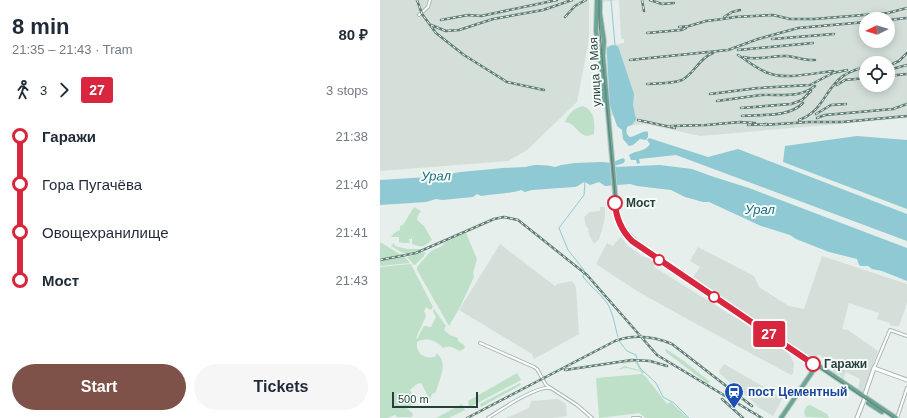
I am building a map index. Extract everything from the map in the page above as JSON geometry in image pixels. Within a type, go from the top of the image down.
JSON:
[{"type":"main road","name":"улица 9 Мая","points":[[598,0],[596,31],[609,141]]},
{"type":"main road","name":"улица 9 Мая","points":[[598,0],[604,41],[603,56],[609,141]]},
{"type":"main road","points":[[609,141],[617,220],[621,229],[631,242],[896,418]]},
{"type":"main road","points":[[781,418],[816,366]]},
{"type":"main road","points":[[864,398],[891,418]]},
{"type":"street","points":[[419,15],[428,7],[430,0]]},
{"type":"street","points":[[857,418],[874,368],[890,330],[907,336]]},
{"type":"street","points":[[480,343],[534,367],[539,372],[546,385],[576,405],[592,418]]},
{"type":"street","points":[[874,368],[907,380]]},
{"type":"street","points":[[488,418],[534,391],[543,388],[551,388]]},
{"type":"street","points":[[896,418],[907,388]]},
{"type":"street","points":[[633,418],[640,418]]},
{"type":"shaded area","points":[[380,0],[589,0],[589,39],[577,102],[527,150],[508,161],[380,171]]},
{"type":"shaded area","points":[[601,0],[619,0],[601,2]]},
{"type":"shaded area","points":[[619,0],[907,0],[907,118],[700,136],[646,124],[633,125],[630,127],[628,114],[616,116],[610,115],[606,46],[624,43],[624,39],[622,39]]},
{"type":"shaded area","points":[[600,207],[605,207],[605,217],[599,239],[594,244],[589,235],[588,228],[586,227],[584,217],[590,212],[600,211]]},
{"type":"shaded area","points":[[620,237],[628,246],[656,263],[654,267],[744,323],[789,354],[794,363],[793,373],[791,375],[689,320],[637,291],[596,264],[607,243],[613,246]]},
{"type":"shaded area","points":[[500,244],[555,286],[557,284],[572,281],[576,287],[579,334],[534,359],[532,354],[459,310]]},
{"type":"shaded area","points":[[698,247],[754,276],[759,287],[789,306],[804,309],[822,256],[907,284],[907,303],[899,326],[890,325],[890,323],[877,319],[879,313],[849,303],[842,329],[848,330],[878,351],[863,393],[858,390],[860,379],[846,372],[843,379],[839,374],[835,375],[831,367],[819,354],[815,361],[692,279],[700,267],[690,261]]},
{"type":"shaded area","points":[[724,364],[783,398],[773,416],[758,407],[719,373]]},
{"type":"shaded area","points":[[558,399],[566,404],[567,416],[552,418],[506,418],[529,408],[531,401]]},
{"type":"green space","points":[[583,106],[590,111],[594,121],[594,134],[587,136],[583,135],[569,123],[565,122],[572,112]]},
{"type":"green space","points":[[414,207],[421,211],[417,220],[424,226],[432,240],[423,246],[412,244],[412,236],[411,239],[409,239],[410,243],[399,242],[399,237],[391,237],[394,233],[400,230],[400,226],[403,225]]},
{"type":"green space","points":[[466,233],[477,259],[473,273],[474,277],[449,326],[417,270],[417,267],[431,251]]},
{"type":"green space","points":[[380,242],[405,257],[410,263],[380,266]]},
{"type":"green space","points":[[394,243],[395,246],[407,249],[424,249],[407,254],[391,246]]},
{"type":"green space","points":[[424,252],[426,253],[424,256],[415,265],[407,257]]},
{"type":"green space","points":[[411,264],[433,307],[431,310],[426,307],[424,311],[426,316],[416,338],[417,339],[424,326],[431,327],[436,317],[433,311],[434,309],[446,326],[444,330],[450,335],[458,338],[458,341],[464,345],[465,348],[460,351],[450,347],[443,348],[431,340],[420,340],[417,342],[417,348],[420,354],[426,357],[432,357],[436,356],[436,353],[441,358],[443,367],[436,392],[432,394],[430,400],[421,383],[417,384],[410,390],[413,400],[417,402],[416,404],[407,408],[413,414],[412,417],[397,417],[395,415],[387,418],[380,418],[380,267]]},
{"type":"green space","points":[[666,349],[709,381],[710,382],[707,384],[709,385],[701,382],[704,381],[667,353],[665,350]]},
{"type":"green space","points":[[635,362],[644,373],[642,374],[640,371],[626,368],[609,371],[619,369],[624,366],[640,370]]},
{"type":"green space","points":[[517,373],[521,380],[470,407],[469,406],[468,401]]},
{"type":"green space","points":[[642,374],[667,404],[671,402],[688,418],[646,418],[639,413],[599,418],[596,378]]},
{"type":"green space","points":[[520,383],[521,385],[481,407],[480,404]]},
{"type":"green space","points":[[462,404],[465,410],[449,418],[436,418]]},
{"type":"green space","points":[[810,405],[827,414],[829,418],[806,417],[804,414],[805,410],[807,406]]},
{"type":"water","points":[[612,45],[618,46],[634,94],[633,105],[636,119],[633,124],[627,127],[626,132],[630,137],[648,132],[648,137],[646,140],[640,139],[633,145],[629,146],[623,139],[622,130],[617,126],[610,105],[607,48]]},
{"type":"water","points":[[857,136],[907,140],[907,209],[783,162],[785,146]]},
{"type":"water","points":[[649,138],[708,157],[738,149],[907,214],[907,241],[676,155],[639,159],[640,163],[637,164],[636,160],[631,160],[629,155],[648,147],[650,144],[647,140]]},
{"type":"water","name":"Урал","points":[[623,158],[625,160],[624,163],[614,167],[660,165],[692,169],[749,188],[907,248],[907,281],[882,271],[872,269],[868,266],[861,266],[859,265],[857,259],[829,252],[796,239],[790,235],[761,226],[709,202],[703,202],[685,197],[671,190],[630,184],[605,186],[599,182],[590,185],[585,182],[576,187],[532,190],[525,192],[521,190],[481,196],[477,194],[473,197],[380,205],[380,180],[428,177],[461,172],[537,165],[555,167],[575,163],[611,163]]},
{"type":"waterway","points":[[611,0],[615,45]]},
{"type":"waterway","points":[[585,181],[584,195],[559,228],[568,250],[584,270],[583,277],[607,303],[618,337]]},
{"type":"waterway","points":[[619,341],[627,351],[636,355],[637,358]]},
{"type":"waterway","points":[[637,362],[640,368],[656,383],[663,397],[674,403],[689,418]]},
{"type":"tram line","points":[[599,0],[599,22],[616,206],[619,220],[625,231],[645,250],[894,418]]},
{"type":"tram line","name":"27","points":[[615,203],[616,216],[621,228],[632,241],[813,364]]},
{"type":"railway","points":[[417,0],[422,14],[436,33],[464,55],[507,82],[544,90]]},
{"type":"railway","points":[[441,20],[468,15],[481,16],[557,0]]},
{"type":"railway","points":[[431,25],[446,31],[459,30],[493,19],[543,10],[572,0]]},
{"type":"railway","points":[[565,17],[575,6],[586,0]]},
{"type":"railway","points":[[642,0],[644,11]]},
{"type":"railway","points":[[650,0],[662,4],[674,3]]},
{"type":"railway","points":[[679,27],[735,17],[773,15],[790,19],[814,19],[888,13],[907,8]]},
{"type":"railway","points":[[724,17],[732,12],[740,10]]},
{"type":"railway","points":[[895,19],[907,18]]},
{"type":"railway","points":[[630,60],[728,50],[758,39],[798,28],[859,23]]},
{"type":"railway","points":[[647,33],[681,30],[686,28]]},
{"type":"railway","points":[[772,39],[834,34]]},
{"type":"railway","points":[[738,50],[813,43]]},
{"type":"railway","points":[[647,84],[669,83],[682,80],[690,74],[704,58],[713,53]]},
{"type":"railway","points":[[895,63],[907,53]]},
{"type":"railway","points":[[738,55],[760,69],[775,75],[791,76],[833,71]]},
{"type":"railway","points":[[744,57],[760,58],[787,56],[815,60]]},
{"type":"railway","points":[[895,68],[907,65]]},
{"type":"railway","points":[[799,120],[809,115],[816,108],[840,78],[849,72],[859,69]]},
{"type":"railway","points":[[710,94],[758,88],[810,85],[833,73],[847,70]]},
{"type":"railway","points":[[895,75],[907,74]]},
{"type":"railway","points":[[837,85],[845,80],[859,79]]},
{"type":"railway","points":[[717,101],[761,95],[796,94],[802,93],[815,86]]},
{"type":"railway","points":[[741,108],[791,104],[802,100],[811,91]]},
{"type":"railway","points":[[742,116],[782,113],[797,108],[803,103]]},
{"type":"railway","points":[[816,114],[831,105],[846,104]]},
{"type":"railway","points":[[817,118],[825,115],[893,109],[907,104]]},
{"type":"railway","points":[[763,125],[809,122],[842,122],[907,116]]},
{"type":"railway","points":[[638,120],[675,128]]},
{"type":"railway","points":[[671,126],[740,122],[755,123]]},
{"type":"railway","points":[[748,125],[767,124]]},
{"type":"railway","points":[[380,260],[416,253],[494,219],[504,217],[518,220],[587,275],[657,355],[762,418]]},
{"type":"railway","points":[[467,418],[615,341],[629,337],[658,339],[672,344],[752,406]]},
{"type":"railway","points":[[565,370],[632,360],[650,361],[667,366]]},
{"type":"railway","points":[[722,399],[743,418]]},
{"type":"place","name":"Мост","points":[[615,203]]},
{"type":"place","name":"Гаражи","points":[[813,364]]},
{"type":"place","name":"пост Цементный","points":[[734,409]]}]
